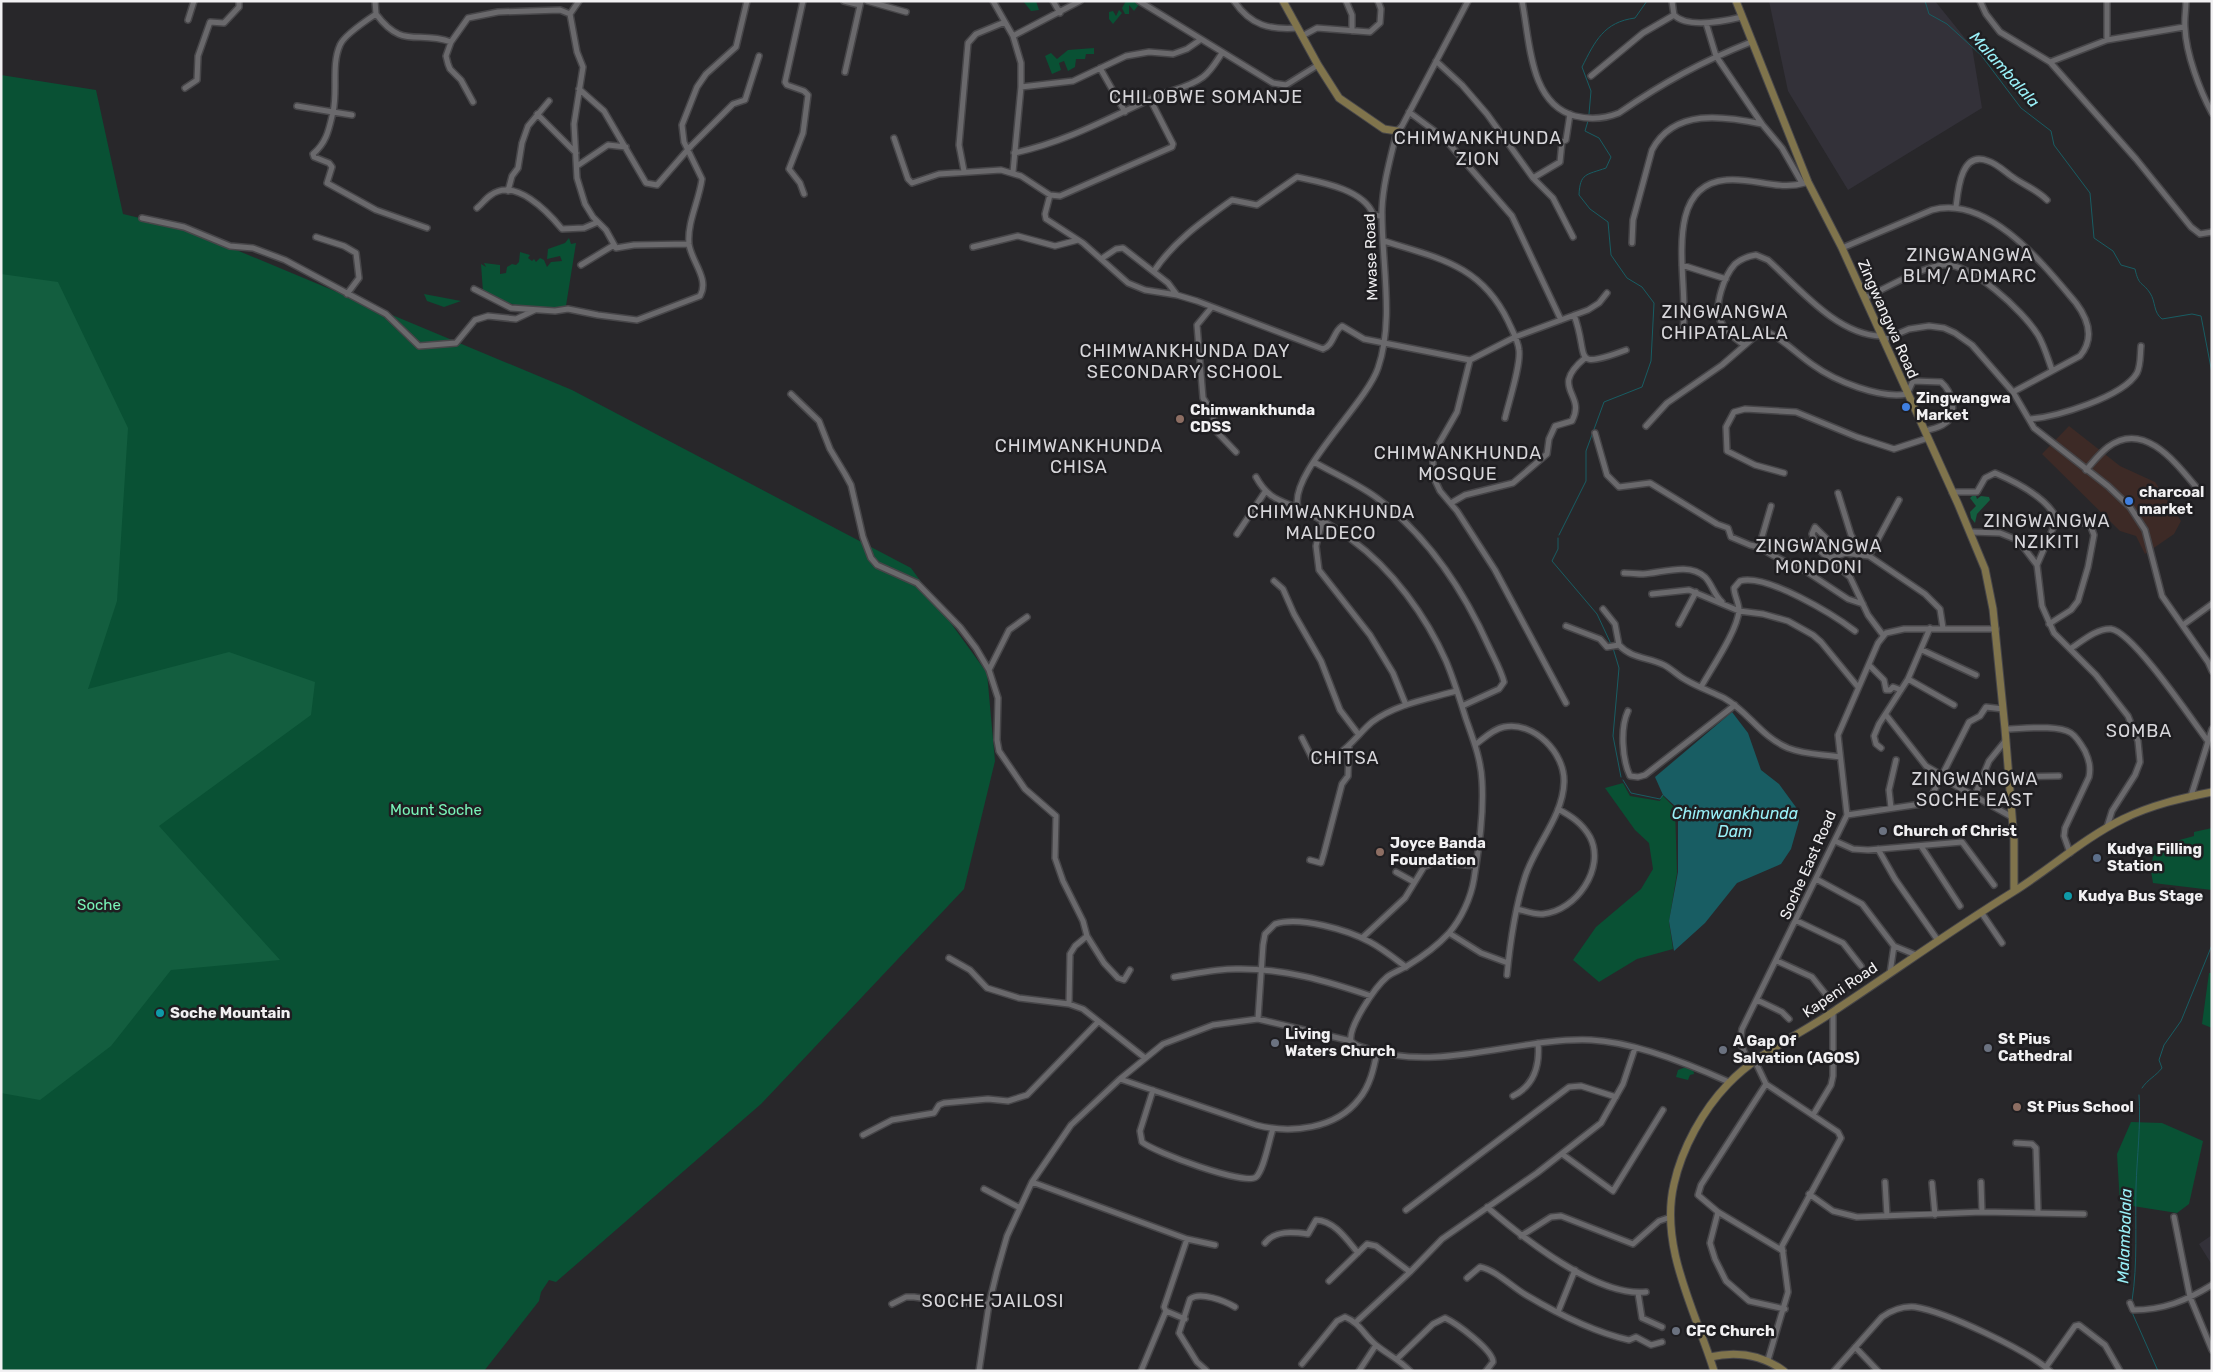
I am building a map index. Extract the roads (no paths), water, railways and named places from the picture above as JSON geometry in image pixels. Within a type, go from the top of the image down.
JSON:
[{"type":"street","points":[[188,20],[194,1]]},
{"type":"street","points":[[185,88],[198,80],[198,56],[210,22],[224,24],[239,7],[239,1]]},
{"type":"street","points":[[375,1],[376,14],[399,35],[428,37],[451,42]]},
{"type":"street","points":[[579,1],[570,14],[577,52],[583,64],[574,124],[578,178],[586,204],[598,222],[604,227],[614,245],[619,248],[634,245],[689,244]]},
{"type":"street","points":[[474,289],[504,305],[536,310],[568,309],[637,320],[696,299],[704,286],[689,244],[692,217],[702,179],[688,152],[682,133],[685,114],[697,87],[706,74],[736,47],[747,1]]},
{"type":"street","points":[[803,1],[785,82],[787,86],[804,90],[808,95],[803,133],[789,169],[800,183],[804,194]]},
{"type":"street","points":[[844,1],[860,3],[845,72]]},
{"type":"street","points":[[867,1],[906,12]]},
{"type":"street","points":[[993,1],[1013,36],[1021,63],[1021,87],[1012,172]]},
{"type":"street","points":[[1053,1],[1060,13]]},
{"type":"street","points":[[1013,36],[1080,1]]},
{"type":"street","points":[[1139,1],[1251,71],[1280,85],[1286,85],[1318,66]]},
{"type":"street","points":[[1234,1],[1239,8],[1267,28],[1298,28]]},
{"type":"street","points":[[1283,1],[1334,93],[1344,104],[1384,129],[1397,131]]},
{"type":"street","points":[[1346,1],[1352,15],[1352,31]]},
{"type":"street","points":[[1302,36],[1317,28],[1362,33],[1376,28],[1382,17],[1378,1]]},
{"type":"street","name":"Mwase Road","points":[[1298,508],[1297,499],[1300,487],[1314,462],[1370,385],[1378,367],[1386,303],[1382,217],[1385,185],[1397,131],[1468,1]]},
{"type":"street","points":[[1522,1],[1541,90],[1552,104],[1570,114],[1590,119],[1610,116],[1669,79],[1716,56],[1751,42]]},
{"type":"street","points":[[1672,1],[1674,15],[1680,20],[1720,23],[1742,16]]},
{"type":"street","name":"Zingwangwa Road","points":[[1736,1],[1805,182],[1842,248],[1865,298],[1971,532],[1987,579],[1996,629],[2006,739],[2012,817],[2014,891]]},
{"type":"street","points":[[1980,1],[1986,14],[2000,32],[2050,62],[2136,159],[2191,228],[2200,234],[2212,232]]},
{"type":"street","points":[[2107,1],[2108,40]]},
{"type":"street","points":[[2186,1],[2184,27],[2198,78],[2212,113]]},
{"type":"street","points":[[473,102],[461,80],[450,69],[446,56],[451,42],[468,18],[486,14],[560,10],[570,14]]},
{"type":"street","points":[[376,14],[346,37],[340,45],[336,97],[327,138],[322,147],[313,154],[314,157],[329,162],[332,167],[328,183],[376,210],[426,228]]},
{"type":"street","points":[[1591,76],[1644,33],[1674,15]]},
{"type":"street","points":[[964,170],[959,145],[968,43],[976,34],[1005,22]]},
{"type":"street","points":[[1683,329],[1685,317],[1682,265],[1683,237],[1687,210],[1694,197],[1707,186],[1727,180],[1787,186],[1805,182],[1782,148],[1762,124],[1716,56],[1706,23]]},
{"type":"street","points":[[2050,62],[2108,40],[2184,27]]},
{"type":"street","points":[[1021,87],[1073,81],[1100,68],[1140,53],[1173,54],[1187,49],[1200,40]]},
{"type":"street","points":[[1014,153],[1045,146],[1074,136],[1150,99],[1194,82],[1211,70],[1222,53]]},
{"type":"street","points":[[580,89],[599,105],[627,147],[642,178],[646,183],[653,186],[660,183],[688,152],[691,146],[733,104],[745,100],[759,56]]},
{"type":"street","points":[[1436,61],[1475,99],[1533,178],[1552,198],[1573,237]]},
{"type":"street","points":[[1100,68],[1125,112]]},
{"type":"street","points":[[894,138],[908,179],[912,183],[939,174],[964,170],[990,169],[1012,172],[1030,181],[1050,195],[1063,195],[1172,147],[1173,144],[1150,99]]},
{"type":"street","points":[[508,191],[512,176],[518,168],[522,142],[528,126],[549,101]]},
{"type":"street","points":[[297,106],[352,115]]},
{"type":"street","points":[[1409,112],[1444,138],[1512,216],[1561,320]]},
{"type":"street","points":[[537,114],[576,154]]},
{"type":"street","points":[[1533,178],[1560,162],[1562,142],[1566,140],[1570,114]]},
{"type":"street","points":[[1632,243],[1633,220],[1645,173],[1655,145],[1667,131],[1685,122],[1708,117],[1723,117],[1762,124]]},
{"type":"street","points":[[577,166],[608,145],[627,147]]},
{"type":"street","points":[[1956,207],[1963,172],[1966,166],[1975,160],[1988,160],[2035,189],[2047,200]]},
{"type":"street","points":[[1154,271],[1173,246],[1232,200],[1257,205],[1297,177],[1328,183],[1340,190],[1351,193],[1369,206],[1373,214],[1382,217]]},
{"type":"street","points":[[477,208],[492,193],[508,191],[529,197],[562,229],[584,228],[598,222]]},
{"type":"street","points":[[1050,195],[1045,218],[1078,240],[1128,283],[1152,292],[1177,295],[1323,349],[1332,342],[1340,326],[1358,337],[1470,360],[1515,337],[1595,306],[1607,293]]},
{"type":"street","points":[[1842,248],[1932,210],[1956,207],[1984,216],[2011,235],[2062,286],[2085,315],[2089,335],[2084,351],[2064,366],[2052,370],[2013,392]]},
{"type":"street","points":[[142,218],[184,227],[230,246],[253,248],[281,258],[386,314],[419,346],[456,343],[475,320],[488,316],[516,319],[536,310]]},
{"type":"street","points":[[973,247],[1018,236],[1055,246],[1078,240]]},
{"type":"street","points":[[316,237],[344,246],[356,253],[359,278],[346,294]]},
{"type":"street","points":[[1384,241],[1442,259],[1468,272],[1492,294],[1515,337],[1519,352],[1505,418]]},
{"type":"street","points":[[581,265],[614,245]]},
{"type":"street","points":[[1101,259],[1116,249],[1123,248],[1168,283],[1177,295]]},
{"type":"street","points":[[1744,345],[1727,331],[1719,318],[1719,303],[1726,279],[1739,261],[1749,256],[1763,256],[1842,324],[1859,334],[1882,338],[1919,327],[1944,328],[1955,332],[1972,345],[2013,392],[2034,428],[2121,498],[2137,518],[2145,530],[2162,596],[2208,662],[2212,671]]},
{"type":"street","points":[[1682,265],[1726,279]]},
{"type":"street","points":[[1865,298],[1936,266],[1951,265],[1960,267],[1980,279],[2024,316],[2040,337],[2052,370]]},
{"type":"street","points":[[1211,308],[1196,325],[1203,395],[1213,412],[1215,430],[1236,452]]},
{"type":"street","points":[[1574,315],[1585,358],[1592,361],[1598,360],[1626,350]]},
{"type":"street","points":[[1646,426],[1660,408],[1722,365],[1759,333],[1766,331],[1814,366],[1836,378],[1890,396],[1907,394],[1912,381],[1941,382],[1948,391],[1953,408],[1950,418],[1927,435],[1894,449],[1858,438],[1796,412],[1745,409],[1734,412],[1726,427],[1727,451],[1755,465],[1784,473]]},
{"type":"street","points":[[2030,420],[2081,407],[2124,385],[2136,374],[2140,367],[2141,346]]},
{"type":"street","points":[[1450,503],[1465,495],[1513,483],[1547,454],[1549,438],[1555,426],[1572,420],[1574,416],[1576,408],[1569,376],[1572,370],[1585,358]]},
{"type":"street","points":[[1470,360],[1457,412],[1433,454],[1432,470],[1437,486],[1511,596],[1566,704]]},
{"type":"street","points":[[791,394],[819,421],[830,450],[851,485],[862,537],[871,558],[878,565],[908,578],[929,594],[968,636],[989,670],[998,698],[997,740],[999,751],[1025,789],[1056,816],[1054,843],[1056,862],[1083,921],[1087,936],[1104,962],[1118,978],[1124,980],[1130,970]]},
{"type":"street","points":[[1595,433],[1607,476],[1619,487],[1650,483],[1717,524],[1728,528],[1731,537],[1759,547],[1808,572],[1848,599],[1863,604]]},
{"type":"street","points":[[2086,470],[2107,447],[2130,438],[2138,438],[2169,457],[2197,488]]},
{"type":"street","points":[[1314,462],[1365,490],[1389,508],[1440,560],[1460,591],[1478,622],[1504,682],[1499,689],[1462,706]]},
{"type":"street","points":[[1952,492],[1977,492],[1985,478],[1995,473],[2041,501],[2056,519],[2037,565],[2042,606],[2049,624],[2070,649],[2106,685],[2128,716],[2140,752],[2138,769],[2112,811],[2106,828]]},
{"type":"street","points":[[1256,477],[1266,492],[1281,503],[1298,508],[1354,540],[1402,590],[1436,638],[1475,745],[1482,781],[1476,866],[1471,892],[1448,933],[1426,953],[1388,977],[1371,996],[1351,1034],[1351,1042]]},
{"type":"street","points":[[1237,534],[1266,492]]},
{"type":"street","points":[[1838,493],[1846,523],[1862,553]]},
{"type":"street","points":[[1869,556],[1899,500]]},
{"type":"street","points":[[1759,547],[1771,506]]},
{"type":"street","points":[[2049,624],[2071,610],[2078,602],[2085,583],[2094,535],[2091,527],[2076,520]]},
{"type":"street","points":[[1322,522],[1316,546],[1319,570],[1370,635],[1393,673],[1406,705]]},
{"type":"street","points":[[1818,549],[1812,534],[1815,527],[1837,549],[1847,553]]},
{"type":"street","points":[[1971,532],[1991,532],[2007,535],[2021,544],[2037,565]]},
{"type":"street","points":[[1802,541],[1830,558],[1850,577],[1863,604],[1883,635],[1892,631],[1930,628],[1996,629]]},
{"type":"street","points":[[1862,553],[1876,544]]},
{"type":"street","points":[[1830,558],[1847,553],[1862,553],[1869,556],[1934,601],[1940,609],[1943,628]]},
{"type":"street","points":[[1624,573],[1643,574],[1681,569],[1704,575],[1714,595],[1725,604]]},
{"type":"street","points":[[1701,687],[1725,644],[1739,611],[1734,588],[1737,582],[1745,580],[1798,595],[1856,631]]},
{"type":"street","points":[[1274,581],[1283,589],[1294,614],[1321,661],[1340,710],[1359,735]]},
{"type":"street","points":[[1652,594],[1680,590],[1696,592],[1739,611],[1779,618],[1813,635],[1828,649],[1858,687]]},
{"type":"street","points":[[1679,624],[1696,592]]},
{"type":"street","points":[[2183,625],[2212,604]]},
{"type":"street","points":[[1603,609],[1615,624],[1619,645],[1637,658],[1661,664],[1684,679],[1734,705],[1762,732],[1786,747],[1809,755],[1840,757]]},
{"type":"street","points":[[989,670],[1010,630],[1027,617]]},
{"type":"street","points":[[1566,626],[1600,639],[1607,647],[1619,645]]},
{"type":"street","points":[[1881,748],[1876,744],[1874,736],[1908,679],[1930,628]]},
{"type":"street","points":[[2070,649],[2103,630],[2111,629],[2121,634],[2160,676],[2207,740]]},
{"type":"street","name":"Soche East Road","points":[[1766,1084],[1742,1048],[1740,1036],[1847,815],[1840,757],[1840,730],[1883,635]]},
{"type":"street","points":[[1922,650],[1976,674]]},
{"type":"street","points":[[1868,665],[1884,680],[1886,690],[1890,690],[1893,687],[1901,690]]},
{"type":"street","points":[[1908,679],[1954,705]]},
{"type":"street","points":[[1302,738],[1315,762],[1328,759],[1349,747],[1359,735],[1381,716],[1406,705],[1456,691]]},
{"type":"street","points":[[1628,712],[1624,719],[1626,764],[1630,776],[1638,777],[1645,775],[1734,705]]},
{"type":"street","points":[[1847,815],[1931,801],[1969,722],[1980,716],[1986,707],[2003,709]]},
{"type":"street","points":[[1886,715],[1926,766],[2012,817]]},
{"type":"street","points":[[1475,745],[1504,727],[1521,727],[1542,737],[1549,745],[1562,769],[1563,787],[1558,809],[1525,876],[1517,909],[1506,975]]},
{"type":"street","points":[[2005,729],[2045,728],[2067,731],[2073,734],[2083,748],[2091,768],[2089,777],[2065,828],[2064,836],[2070,853]]},
{"type":"street","points":[[2190,796],[2212,729]]},
{"type":"street","points":[[1975,795],[1989,761],[2006,739]]},
{"type":"street","points":[[1310,860],[1321,863],[1342,784],[1348,776],[1349,747]]},
{"type":"street","points":[[1891,808],[1889,790],[1896,760]]},
{"type":"street","points":[[2009,777],[2059,776]]},
{"type":"street","name":"Kapeni Road","points":[[1714,1371],[1683,1280],[1673,1244],[1671,1217],[1674,1185],[1687,1147],[1711,1104],[1729,1082],[1752,1063],[1833,1013],[1938,939],[2014,891],[2106,828],[2140,811],[2190,796],[2212,792]]},
{"type":"street","points":[[1517,909],[1542,914],[1564,908],[1577,898],[1592,870],[1594,858],[1590,838],[1577,820],[1558,809]]},
{"type":"street","points":[[1835,841],[1853,849],[1878,849],[1964,842],[1994,885]]},
{"type":"street","points":[[1921,846],[1960,906]]},
{"type":"street","points":[[1878,849],[1895,879],[1938,939]]},
{"type":"street","points":[[1362,938],[1398,906],[1424,867],[1435,862],[1476,866]]},
{"type":"street","points":[[1396,872],[1414,882]]},
{"type":"street","points":[[1816,879],[1862,904],[1894,946],[1916,955]]},
{"type":"street","points":[[1981,912],[2002,943]]},
{"type":"street","points":[[1797,921],[1842,943],[1861,966]]},
{"type":"street","points":[[1258,1019],[1260,970],[1265,934],[1275,924],[1301,923],[1326,927],[1362,938],[1406,967]]},
{"type":"street","points":[[1448,933],[1481,953],[1508,963]]},
{"type":"street","points":[[1070,1004],[1070,954],[1075,946],[1087,936]]},
{"type":"street","points":[[1890,973],[1894,946]]},
{"type":"street","points":[[949,958],[970,970],[987,988],[1018,998],[1070,1004],[1082,1010],[1145,1058]]},
{"type":"street","points":[[1777,960],[1812,977],[1828,997]]},
{"type":"street","points":[[1174,977],[1235,969],[1260,970],[1321,980],[1371,996]]},
{"type":"street","points":[[1756,1000],[1782,1012],[1789,1019]]},
{"type":"street","points":[[1813,1115],[1832,1080],[1834,1054],[1833,1013]]},
{"type":"street","points":[[979,1371],[989,1304],[1007,1236],[1032,1182],[1071,1125],[1145,1058],[1163,1044],[1184,1034],[1213,1025],[1258,1019],[1351,1042],[1377,1052],[1404,1057],[1452,1055],[1538,1043],[1593,1040],[1635,1048],[1729,1082]]},
{"type":"street","points":[[863,1135],[892,1120],[934,1113],[939,1104],[988,1099],[1008,1101],[1027,1095],[1098,1022]]},
{"type":"street","points":[[1513,1096],[1529,1082],[1539,1064],[1538,1043]]},
{"type":"street","points":[[1356,1322],[1410,1272],[1442,1239],[1562,1154],[1601,1122],[1616,1097],[1635,1048]]},
{"type":"street","points":[[1120,1079],[1273,1129],[1307,1127],[1340,1117],[1360,1098],[1371,1078],[1377,1052]]},
{"type":"street","points":[[1768,1360],[1785,1310],[1788,1292],[1783,1251],[1782,1246],[1784,1240],[1809,1194],[1841,1142],[1838,1132],[1766,1084],[1698,1191],[1700,1198],[1718,1212],[1783,1251]]},
{"type":"street","points":[[1406,1210],[1569,1087],[1581,1086],[1616,1097]]},
{"type":"street","points":[[1152,1090],[1140,1132],[1142,1142],[1166,1154],[1231,1176],[1249,1180],[1260,1172],[1273,1129]]},
{"type":"street","points":[[1562,1154],[1613,1191],[1663,1110]]},
{"type":"street","points":[[2016,1143],[2032,1144],[2036,1148],[2038,1212]]},
{"type":"street","points":[[1032,1182],[1187,1239],[1215,1245]]},
{"type":"street","points":[[1885,1182],[1887,1216]]},
{"type":"street","points":[[1980,1182],[1982,1212]]},
{"type":"street","points":[[1932,1183],[1934,1215]]},
{"type":"street","points":[[984,1189],[1020,1208]]},
{"type":"street","points":[[1809,1194],[1833,1211],[1844,1214],[1887,1216],[1982,1212],[2084,1214]]},
{"type":"street","points":[[1487,1207],[1521,1236],[1575,1270],[1611,1286],[1638,1293],[1646,1292]]},
{"type":"street","points":[[1718,1212],[1710,1243],[1714,1259],[1726,1282],[1749,1301],[1785,1310]]},
{"type":"street","points":[[1521,1236],[1551,1217],[1561,1216],[1633,1244],[1658,1221],[1671,1217]]},
{"type":"street","points":[[2174,1217],[2190,1297],[2212,1350]]},
{"type":"street","points":[[1265,1243],[1269,1238],[1280,1234],[1308,1234],[1316,1220],[1323,1221],[1337,1229],[1358,1253]]},
{"type":"street","points":[[1141,1371],[1166,1311],[1164,1307],[1187,1239]]},
{"type":"street","points":[[1330,1281],[1367,1244],[1376,1246],[1410,1272]]},
{"type":"street","points":[[1467,1278],[1480,1267],[1488,1268],[1525,1294],[1590,1328],[1624,1339],[1630,1340],[1636,1336],[1651,1345],[1662,1342]]},
{"type":"street","points":[[1558,1312],[1575,1270]]},
{"type":"street","points":[[2130,1303],[2133,1310],[2160,1309],[2190,1297],[2212,1285]]},
{"type":"street","points":[[1638,1293],[1642,1318],[1662,1326]]},
{"type":"street","points":[[1206,1370],[1180,1338],[1179,1332],[1185,1319],[1190,1299],[1193,1296],[1216,1300],[1235,1307]]},
{"type":"street","points":[[892,1304],[906,1297],[914,1297],[956,1303],[989,1304]]},
{"type":"street","points":[[1834,1371],[1882,1317],[1898,1309],[1915,1307],[1992,1337],[2048,1369],[2075,1326],[2080,1324],[2105,1345],[2120,1371]]},
{"type":"street","points":[[1166,1311],[1185,1319]]},
{"type":"street","points":[[1302,1364],[1337,1321],[1345,1317],[1356,1322],[1376,1345],[1398,1358],[1410,1371]]},
{"type":"street","points":[[1398,1358],[1433,1324],[1445,1318],[1455,1323],[1491,1354],[1493,1362],[1486,1371]]},
{"type":"street","points":[[1359,1371],[1376,1345]]},
{"type":"street","points":[[1855,1347],[1878,1371]]},
{"type":"street","points":[[1710,1357],[1733,1353],[1768,1360],[1784,1371]]},
{"type":"water","name":"Chimwankhunda Dam","points":[[1732,712],[1748,733],[1761,770],[1779,784],[1798,810],[1799,821],[1791,849],[1781,864],[1737,883],[1705,923],[1674,951],[1669,921],[1678,872],[1678,815],[1676,807],[1663,795],[1655,777]]},
{"type":"waterway","points":[[1589,114],[1591,91],[1582,67],[1596,41],[1602,34],[1615,24],[1635,18],[1647,1]]},
{"type":"waterway","name":"Malambalala","points":[[1925,1],[1929,14],[1947,24],[1981,55],[2021,108],[2051,131],[2054,145],[2090,193],[2094,238],[2113,251],[2121,265],[2135,269],[2139,281],[2152,296],[2159,316],[2162,319],[2192,314],[2201,316],[2212,373]]},
{"type":"waterway","points":[[1559,535],[1586,481],[1586,451],[1604,402],[1642,387],[1651,361],[1654,303],[1642,287],[1627,278],[1611,255],[1608,222],[1590,209],[1579,195],[1581,182],[1585,176],[1606,168],[1611,157],[1599,138],[1585,131],[1588,121]]},
{"type":"waterway","points":[[1558,538],[1558,549],[1552,561],[1597,614],[1611,644]]},
{"type":"waterway","points":[[1613,648],[1619,668],[1613,736],[1621,777]]},
{"type":"waterway","points":[[1623,780],[1631,793],[1660,799],[1663,795]]},
{"type":"waterway","name":"Malambalala","points":[[2142,1088],[2162,1068],[2159,1060],[2164,1045],[2181,1021],[2212,945]]},
{"type":"waterway","name":"Malambalala","points":[[2132,1301],[2136,1258],[2139,1095]]},
{"type":"waterway","name":"Malambalala","points":[[2131,1310],[2158,1371]]},
{"type":"place","name":"Zingwangwa Market","points":[[1906,407]]},
{"type":"place","name":"Chimwankhunda CDSS","points":[[1180,419]]},
{"type":"place","name":"charcoal market","points":[[2129,501]]},
{"type":"place","name":"Church of Christ","points":[[1883,831]]},
{"type":"place","name":"Joyce Banda Foundation","points":[[1380,852]]},
{"type":"place","name":"Kudya Filling Station","points":[[2097,858]]},
{"type":"place","name":"Kudya Bus Stage","points":[[2068,896]]},
{"type":"place","name":"Soche Mountain","points":[[160,1013]]},
{"type":"place","name":"Living Waters Church","points":[[1275,1043]]},
{"type":"place","name":"St Pius Cathedral","points":[[1988,1048]]},
{"type":"place","name":"A Gap Of Salvation (AGOS)","points":[[1723,1050]]},
{"type":"place","name":"St Pius School","points":[[2017,1107]]},
{"type":"place","name":"CFC Church","points":[[1676,1331]]},
{"type":"district","name":"CHILOBWE SOMANJE","points":[[1206,97]]},
{"type":"district","name":"CHIMWANKHUNDA ZION","points":[[1478,148]]},
{"type":"district","name":"ZINGWANGWA BLM/ ADMARC","points":[[1970,265]]},
{"type":"district","name":"ZINGWANGWA CHIPATALALA","points":[[1725,322]]},
{"type":"district","name":"CHIMWANKHUNDA DAY SECONDARY SCHOOL","points":[[1185,361]]},
{"type":"district","name":"CHIMWANKHUNDA CHISA","points":[[1079,456]]},
{"type":"district","name":"CHIMWANKHUNDA MOSQUE","points":[[1458,463]]},
{"type":"district","name":"CHIMWANKHUNDA MALDECO","points":[[1331,522]]},
{"type":"district","name":"ZINGWANGWA NZIKITI","points":[[2047,531]]},
{"type":"district","name":"ZINGWANGWA MONDONI","points":[[1819,556]]},
{"type":"district","name":"SOMBA","points":[[2139,731]]},
{"type":"district","name":"CHITSA","points":[[1345,758]]},
{"type":"district","name":"ZINGWANGWA SOCHE EAST","points":[[1975,790]]},
{"type":"district","name":"SOCHE JAILOSI","points":[[993,1301]]},
{"type":"park label","name":"Mount Soche","points":[[436,810]]},
{"type":"park label","name":"Soche","points":[[99,905]]}]
